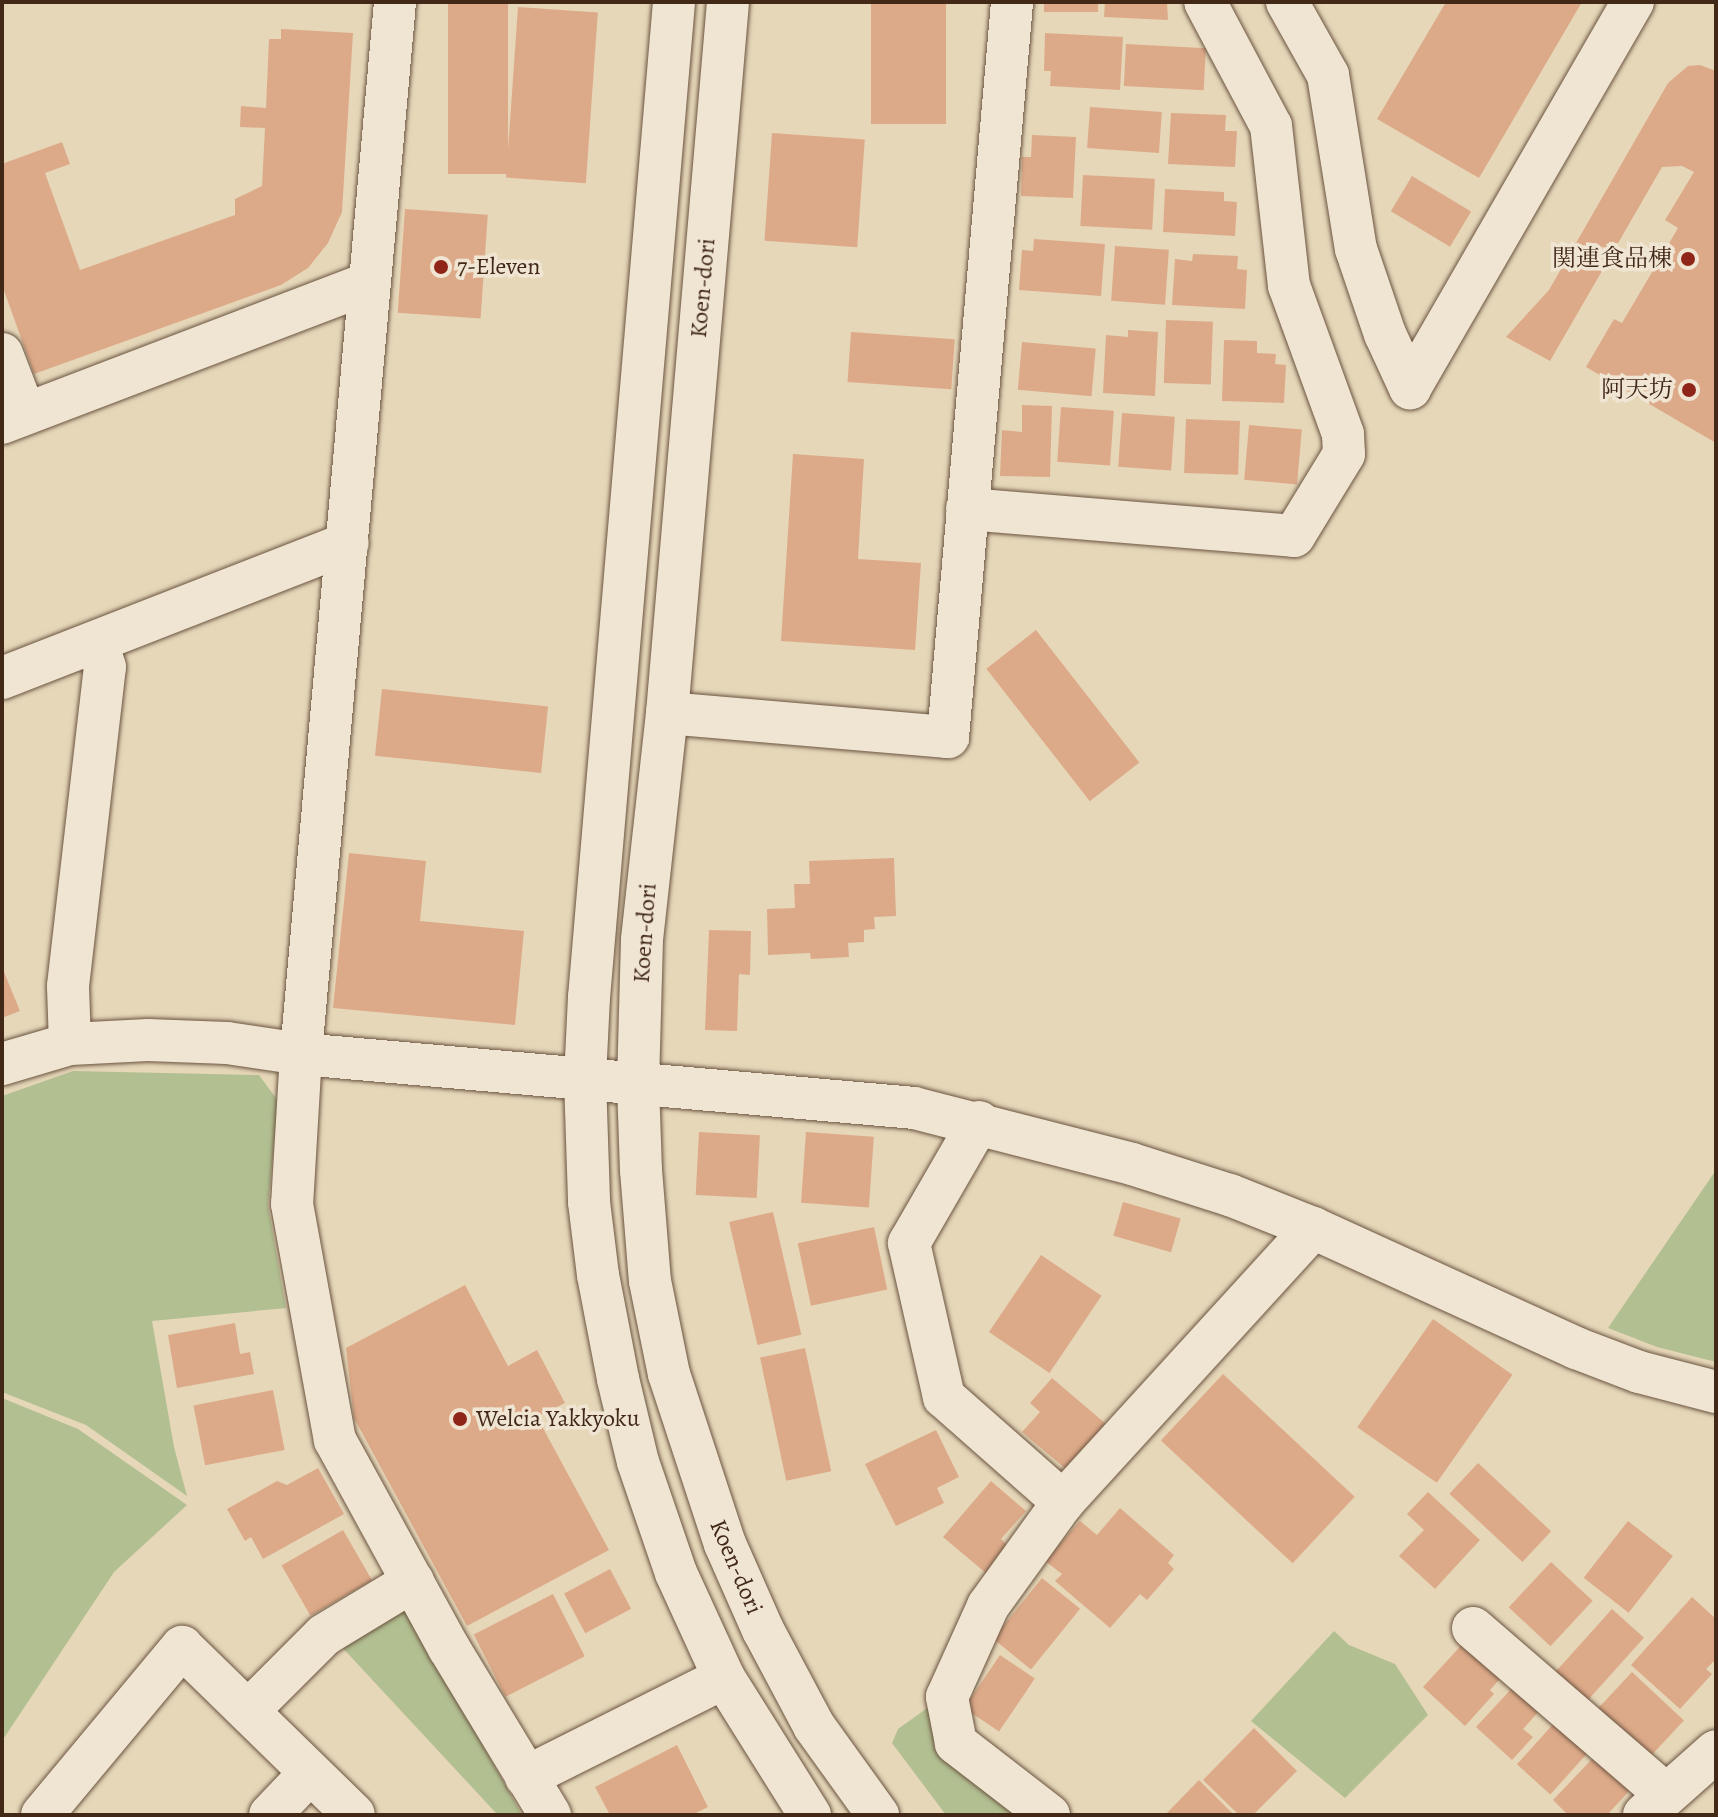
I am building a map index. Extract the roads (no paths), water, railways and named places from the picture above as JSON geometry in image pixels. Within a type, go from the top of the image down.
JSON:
[{"type":"street","points":[[395,2],[301,1054],[292,1204],[335,1440],[413,1581],[550,1815]]},
{"type":"street","name":"Koen-dori","points":[[674,2],[590,982],[585,1079],[589,1202],[598,1275],[618,1379],[638,1462],[676,1573],[724,1678],[810,1815]]},
{"type":"street","name":"Koen-dori","points":[[728,2],[667,713],[642,940],[638,1085],[650,1281],[669,1374],[698,1469],[763,1630],[814,1726],[878,1815]]},
{"type":"street","points":[[667,713],[948,737],[1012,2]]},
{"type":"street","points":[[967,509],[1294,536],[1344,454],[1343,434],[1289,286],[1271,126],[1205,2]]},
{"type":"street","points":[[1287,2],[1328,75],[1356,249],[1385,334],[1410,388],[1633,2]]},
{"type":"street","points":[[2,354],[14,418],[369,283]]},
{"type":"street","points":[[2,678],[348,543]]},
{"type":"street","points":[[70,1044],[68,986],[105,667],[97,643]]},
{"type":"street","points":[[2,1064],[70,1044],[148,1040],[227,1043],[301,1054],[914,1108],[979,1122],[1132,1164],[1230,1195],[1313,1228],[1576,1348],[1639,1372],[1716,1392]]},
{"type":"street","points":[[979,1122],[909,1243],[944,1397],[1063,1502]]},
{"type":"street","points":[[1049,1815],[956,1743],[947,1697],[988,1606],[1063,1502],[1313,1228]]},
{"type":"street","points":[[248,1711],[324,1635],[413,1581]]},
{"type":"street","points":[[1473,1628],[1654,1805],[1716,1751]]},
{"type":"street","points":[[42,1815],[182,1647],[354,1815]]},
{"type":"street","points":[[526,1777],[724,1678]]},
{"type":"street","points":[[270,1815],[310,1773]]},
{"type":"place","name":"関連食品棟","points":[[1688,259]]},
{"type":"place","name":"7-Eleven","points":[[441,267]]},
{"type":"place","name":"阿天坊","points":[[1689,390]]},
{"type":"place","name":"Welcia Yakkyoku","points":[[460,1419]]}]
